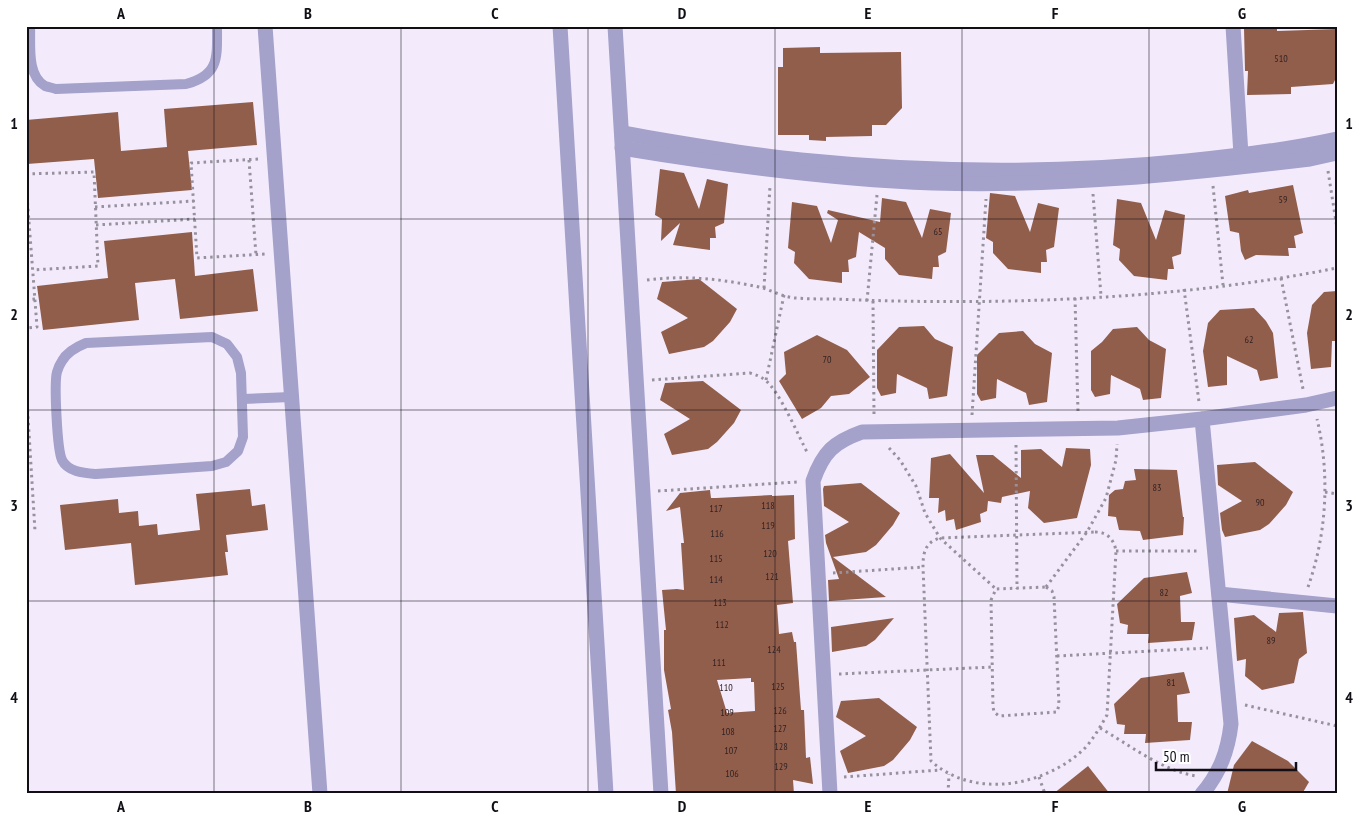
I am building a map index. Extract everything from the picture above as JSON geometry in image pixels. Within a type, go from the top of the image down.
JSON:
[{"type":"street","points":[[265,26],[320,794]]},
{"type":"street","points":[[560,26],[606,794]]},
{"type":"street","points":[[616,26],[661,794]]},
{"type":"street","points":[[1233,26],[1241,156]]},
{"type":"street","points":[[622,140],[888,168],[976,171],[1065,170],[1153,164],[1241,156],[1337,139]]},
{"type":"street","points":[[622,140],[728,165],[831,177],[934,183],[1037,183],[1140,178],[1310,159],[1331,154]]},
{"type":"street","points":[[830,794],[818,574],[815,476],[827,453],[842,439],[862,432],[1118,428],[1202,419],[1310,404],[1337,398]]},
{"type":"street","points":[[1202,419],[1231,724],[1229,743],[1224,761],[1215,778],[1202,794]]},
{"type":"street","points":[[1219,594],[1337,606]]},
{"type":"lane","points":[[30,26],[32,64],[35,76],[44,85],[56,89],[186,84],[200,80],[212,70],[217,55],[217,26]]},
{"type":"lane","points":[[212,337],[227,344],[237,357],[241,373],[242,399],[243,437],[238,451],[226,462],[212,466],[96,474],[71,470],[62,461],[59,448],[57,372],[62,359],[73,349],[86,343],[212,337]]},
{"type":"lane","points":[[242,399],[292,397]]},
{"type":"path","points":[[1331,154],[1337,228]]},
{"type":"path","points":[[274,158],[191,163],[197,258],[281,254]]},
{"type":"path","points":[[250,160],[256,255]]},
{"type":"path","points":[[764,288],[770,170]]},
{"type":"path","points":[[1212,170],[1224,285]]},
{"type":"path","points":[[26,174],[94,172],[98,266],[33,270]]},
{"type":"path","points":[[868,301],[878,180]]},
{"type":"path","points":[[1092,181],[1101,296]]},
{"type":"path","points":[[26,183],[37,327],[26,328]]},
{"type":"path","points":[[971,430],[987,183]]},
{"type":"path","points":[[95,207],[194,201]]},
{"type":"path","points":[[96,225],[195,219]]},
{"type":"path","points":[[630,282],[684,277],[738,282],[794,298],[868,301],[980,301],[1075,298],[1184,289],[1281,278],[1337,268]]},
{"type":"path","points":[[1281,278],[1310,404],[1320,432],[1324,462],[1325,492],[1319,548],[1303,602]]},
{"type":"path","points":[[1184,289],[1202,419]]},
{"type":"path","points":[[766,380],[784,295]]},
{"type":"path","points":[[1075,298],[1078,429]]},
{"type":"path","points":[[26,300],[35,299]]},
{"type":"path","points":[[873,301],[874,432],[900,460],[916,486],[925,513],[940,538],[996,589],[1046,587],[1052,591],[1054,597],[1057,656],[1059,705],[1057,712],[999,716],[994,712],[991,600],[996,589]]},
{"type":"path","points":[[636,382],[750,373],[766,380],[775,390],[815,476],[643,492]]},
{"type":"path","points":[[26,384],[35,531]]},
{"type":"path","points":[[1046,587],[1087,532],[1106,498],[1116,460],[1118,428]]},
{"type":"path","points":[[1016,430],[1017,589]]},
{"type":"path","points":[[1325,492],[1337,494]]},
{"type":"path","points":[[1102,532],[1108,535],[1115,545],[1107,715],[1100,728],[1083,749],[1063,766],[1039,777],[1016,783],[994,784],[970,781],[941,770],[931,761],[923,554],[925,548],[934,540],[940,538],[1016,535],[1102,532]]},
{"type":"path","points":[[1116,551],[1215,551]]},
{"type":"path","points":[[818,574],[923,567]]},
{"type":"path","points":[[1057,656],[1224,648]]},
{"type":"path","points":[[823,675],[993,667]]},
{"type":"path","points":[[1229,701],[1337,726]]},
{"type":"path","points":[[1100,728],[1160,763],[1178,771],[1215,778]]},
{"type":"path","points":[[829,778],[941,770]]},
{"type":"path","points":[[948,794],[949,774]]},
{"type":"path","points":[[1039,777],[1045,794]]},
{"type":"building","points":[[1277,26],[1277,31],[1337,29],[1337,66],[1335,70],[1337,76],[1333,84],[1291,87],[1291,94],[1247,95],[1248,71],[1245,71],[1244,28]]},
{"type":"building","points":[[820,47],[820,53],[901,52],[902,108],[886,125],[872,125],[872,136],[826,137],[826,141],[809,140],[809,135],[778,135],[778,67],[783,67],[783,48]]},
{"type":"building","points":[[253,102],[257,145],[188,151],[192,190],[98,198],[94,159],[27,164],[26,120],[118,112],[121,151],[167,147],[164,109]]},
{"type":"building","points":[[660,169],[684,173],[699,209],[707,179],[728,184],[724,223],[715,227],[716,238],[710,238],[710,250],[673,245],[680,223],[661,241],[662,219],[655,215]]},
{"type":"building","points":[[1293,185],[1303,233],[1294,236],[1296,248],[1288,248],[1289,256],[1256,255],[1245,260],[1241,251],[1239,233],[1230,231],[1225,196],[1248,190],[1249,193]]},
{"type":"building","points":[[990,193],[1015,196],[1030,232],[1038,203],[1059,208],[1054,247],[1046,250],[1047,262],[1041,262],[1041,273],[1008,269],[993,253],[993,242],[986,238]]},
{"type":"building","points":[[882,198],[906,202],[922,238],[930,209],[951,213],[946,252],[938,256],[939,267],[933,267],[932,279],[899,275],[885,259],[885,248],[859,232],[856,257],[848,260],[849,272],[842,272],[842,283],[809,279],[794,263],[795,252],[788,248],[792,202],[817,206],[831,243],[838,220],[827,213],[828,210],[880,222]]},
{"type":"building","points":[[1117,199],[1141,203],[1156,240],[1165,210],[1185,215],[1181,254],[1172,257],[1174,269],[1168,269],[1167,280],[1134,276],[1119,260],[1120,249],[1113,245]]},
{"type":"building","points":[[192,232],[195,276],[253,269],[258,311],[180,319],[175,279],[135,283],[139,320],[43,330],[37,286],[108,278],[104,241]]},
{"type":"building","points":[[699,279],[737,309],[730,322],[713,341],[704,347],[669,354],[661,332],[688,318],[657,299],[662,282]]},
{"type":"building","points":[[1337,291],[1337,341],[1332,341],[1331,367],[1311,369],[1307,333],[1312,305],[1324,292]]},
{"type":"building","points":[[1254,308],[1266,321],[1273,333],[1278,378],[1260,381],[1257,370],[1227,356],[1227,385],[1208,387],[1203,351],[1208,323],[1220,310]]},
{"type":"building","points":[[924,326],[935,339],[953,347],[947,396],[929,399],[927,388],[897,374],[896,393],[881,396],[877,388],[877,350],[899,327]]},
{"type":"building","points":[[1137,327],[1149,340],[1166,349],[1161,398],[1143,400],[1140,389],[1111,375],[1110,394],[1095,397],[1091,390],[1091,351],[1113,329]]},
{"type":"building","points":[[1023,331],[1035,344],[1052,353],[1047,402],[1029,405],[1026,393],[997,379],[996,398],[981,401],[977,394],[977,355],[999,333]]},
{"type":"building","points":[[817,335],[847,350],[870,377],[849,394],[831,396],[821,408],[802,419],[779,381],[786,374],[784,352]]},
{"type":"building","points":[[703,381],[741,410],[734,423],[708,449],[672,455],[664,434],[690,419],[660,400],[665,383]]},
{"type":"building","points":[[1066,448],[1090,449],[1091,465],[1077,518],[1044,523],[1028,508],[1030,491],[1002,497],[1001,503],[988,501],[987,511],[980,514],[981,522],[956,530],[954,519],[946,521],[945,510],[938,513],[939,498],[929,498],[931,458],[950,454],[984,493],[976,455],[993,455],[1021,478],[1021,450],[1041,449],[1062,467]]},
{"type":"building","points":[[1255,462],[1293,492],[1286,505],[1269,524],[1260,530],[1225,537],[1222,530],[1220,513],[1242,501],[1218,485],[1217,465]]},
{"type":"building","points":[[1134,469],[1177,470],[1184,517],[1183,535],[1143,540],[1140,531],[1119,530],[1116,517],[1108,516],[1109,495],[1115,490],[1123,489],[1125,481],[1136,480]]},
{"type":"building","points":[[861,483],[900,513],[893,525],[876,545],[866,552],[833,557],[886,597],[829,601],[828,580],[839,579],[825,535],[849,522],[824,506],[823,489],[824,486]]},
{"type":"building","points":[[250,489],[252,506],[265,504],[268,530],[226,535],[228,552],[225,552],[228,575],[135,585],[131,543],[65,550],[60,505],[118,499],[119,513],[138,511],[139,526],[157,524],[158,535],[200,530],[196,494]]},
{"type":"building","points":[[710,490],[711,498],[794,495],[795,539],[788,541],[793,603],[777,605],[779,634],[792,632],[794,642],[796,642],[801,710],[804,710],[806,758],[810,757],[813,784],[793,780],[794,794],[676,794],[672,732],[668,710],[671,709],[664,670],[664,630],[666,630],[662,590],[684,590],[681,543],[684,543],[680,507],[666,511],[680,493]],"holes":[[[751,678],[751,682],[754,682],[755,711],[727,713],[717,680]]]},
{"type":"building","points":[[1187,572],[1192,593],[1180,596],[1181,622],[1195,622],[1192,640],[1148,643],[1149,634],[1127,634],[1128,625],[1120,623],[1117,604],[1144,578]]},
{"type":"building","points":[[1303,612],[1307,653],[1299,659],[1294,683],[1262,690],[1245,676],[1246,659],[1237,661],[1234,618],[1254,615],[1276,632],[1279,613]]},
{"type":"building","points":[[894,618],[875,640],[866,646],[832,652],[831,627]]},
{"type":"building","points":[[1184,672],[1190,693],[1177,695],[1178,722],[1192,722],[1190,740],[1145,743],[1146,734],[1124,734],[1125,725],[1117,724],[1114,704],[1141,678]]},
{"type":"building","points":[[879,698],[917,727],[910,740],[893,760],[884,766],[848,773],[840,751],[866,736],[836,717],[841,701]]},
{"type":"building","points":[[1252,741],[1288,761],[1309,782],[1302,794],[1227,794],[1234,765]]},
{"type":"building","points":[[1088,766],[1110,794],[1053,794]]}]
